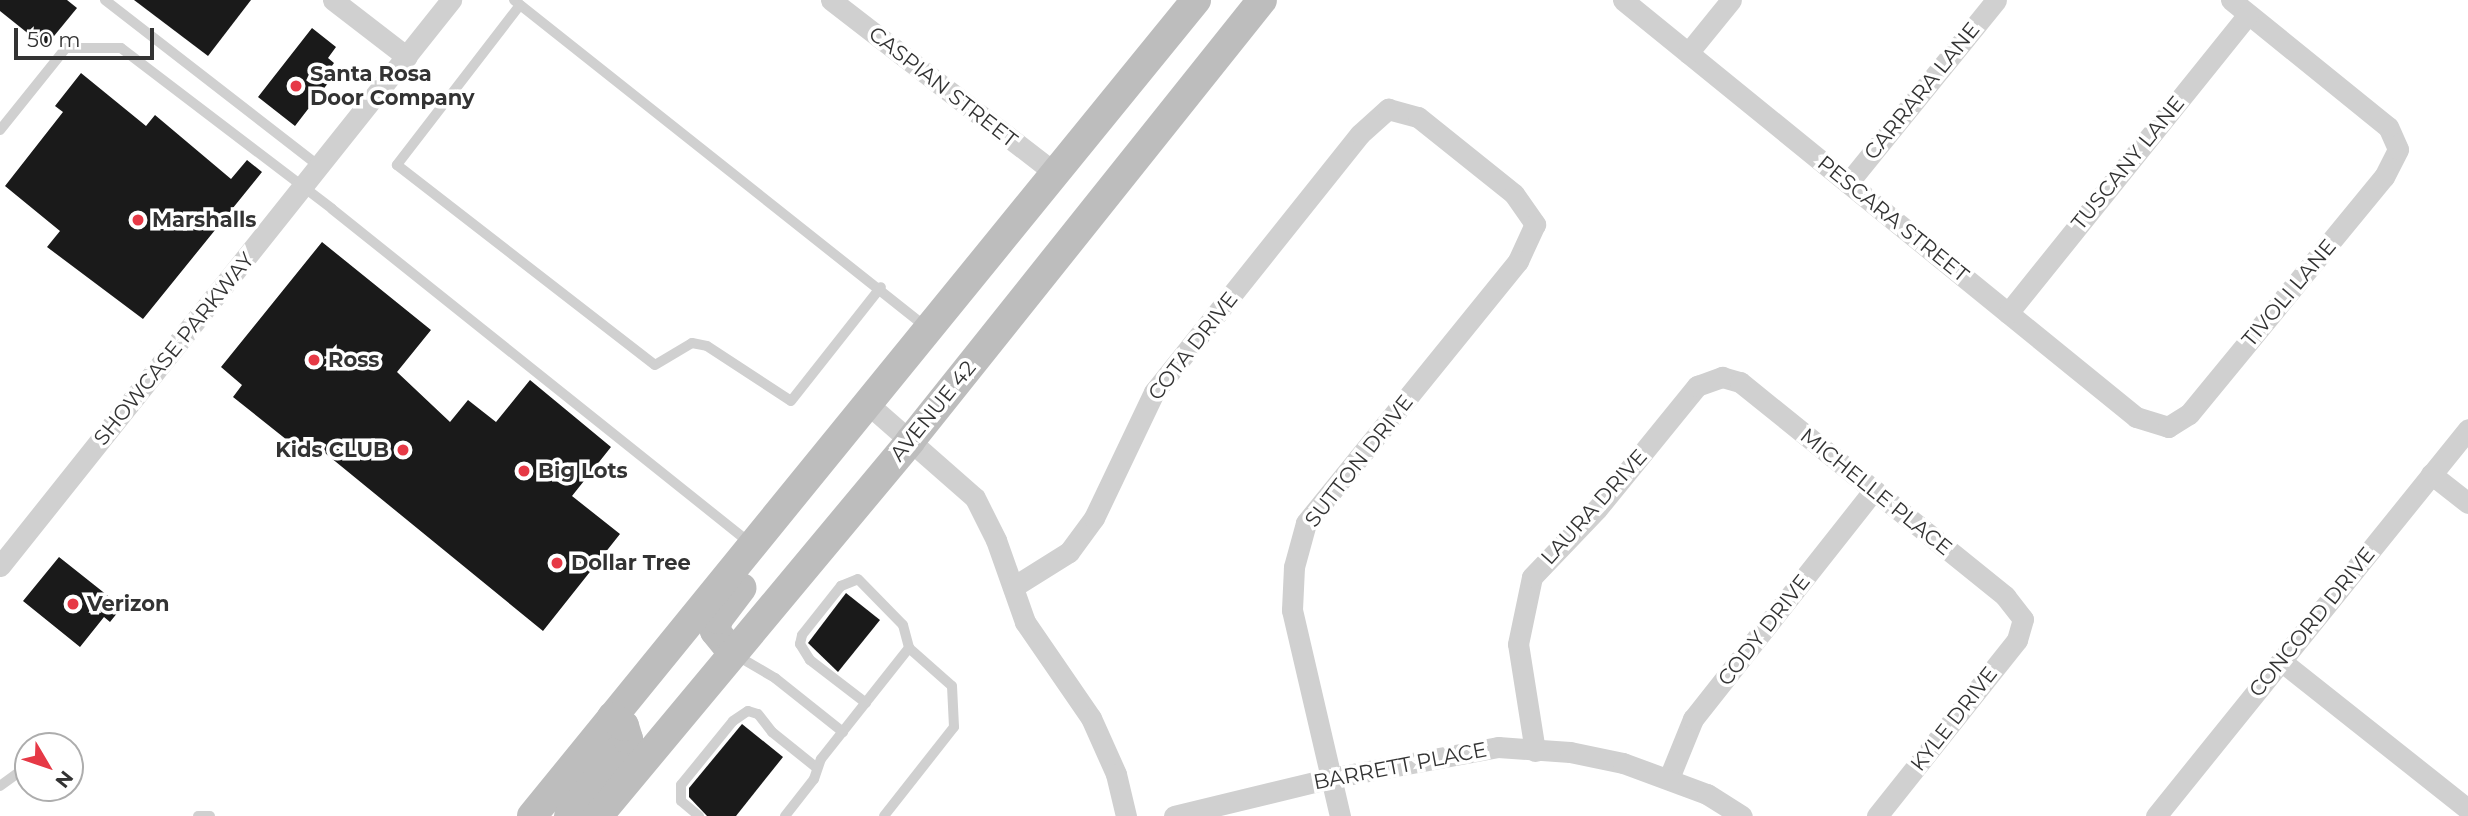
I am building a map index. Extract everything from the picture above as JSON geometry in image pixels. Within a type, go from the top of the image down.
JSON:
[{"type":"main road","points":[[532,816],[1196,0]]},
{"type":"main road","name":"AVENUE 42","points":[[598,816],[910,440],[1262,0]]},
{"type":"main road","points":[[732,652],[715,631],[718,619],[782,538],[804,481]]},
{"type":"main road","points":[[569,816],[628,739],[624,726],[612,717]]},
{"type":"street","points":[[333,0],[407,57]]},
{"type":"street","name":"SHOWCASE PARKWAY","points":[[0,566],[451,0]]},
{"type":"street","name":"CASPIAN STREET","points":[[831,0],[1056,174]]},
{"type":"street","name":"PESCARA STREET","points":[[1623,0],[2136,417],[2168,427]]},
{"type":"street","points":[[1688,53],[1731,0]]},
{"type":"street","name":"CARRARA LANE","points":[[1848,183],[1996,0]]},
{"type":"street","points":[[2231,0],[2248,14]]},
{"type":"street","name":"TIVOLI LANE","points":[[2168,427],[2189,414],[2367,199],[2384,177],[2398,149],[2388,127],[2248,14]]},
{"type":"street","name":"TUSCANY LANE","points":[[2008,313],[2248,14]]},
{"type":"street","name":"COTA DRIVE","points":[[1013,587],[1069,552],[1094,518],[1154,392],[1360,134],[1388,109],[1418,117],[1514,194],[1535,224]]},
{"type":"street","name":"SUTTON DRIVE","points":[[1340,816],[1292,610],[1294,567],[1306,523],[1518,261],[1535,224]]},
{"type":"street","name":"MICHELLE PLACE","points":[[1722,377],[1740,382],[2005,596],[2023,619]]},
{"type":"street","name":"LAURA DRIVE","points":[[1535,751],[1518,644],[1532,577],[1597,509],[1697,386],[1722,377]]},
{"type":"street","points":[[868,404],[975,498],[1025,622],[1091,718],[1116,774],[1126,816]]},
{"type":"street","name":"CONCORD DRIVE","points":[[2156,816],[2468,429]]},
{"type":"street","points":[[2431,474],[2468,503]]},
{"type":"street","name":"CODY DRIVE","points":[[1669,778],[1693,719],[1874,491]]},
{"type":"street","name":"KYLE DRIVE","points":[[1877,816],[2017,640],[2023,619]]},
{"type":"street","points":[[2281,661],[2468,809]]},
{"type":"street","name":"BARRETT PLACE","points":[[1174,816],[1331,778],[1498,747],[1583,755],[1669,778],[1742,816]]},
{"type":"lane","points":[[105,0],[320,167]]},
{"type":"lane","points":[[881,287],[791,401],[707,346],[692,343],[655,365],[397,165],[517,2],[881,287],[928,330]]},
{"type":"lane","points":[[0,130],[66,48],[121,48],[304,187],[753,545]]},
{"type":"lane","points":[[866,704],[810,660],[800,645],[802,635],[841,586],[858,579],[903,625],[909,648],[952,685],[954,727],[884,816]]},
{"type":"lane","points":[[785,816],[814,779],[817,768],[843,732],[909,648]]},
{"type":"lane","points":[[732,652],[775,678],[843,732]]},
{"type":"lane","points":[[699,816],[681,801],[681,785],[733,721],[748,711],[758,713],[772,732],[817,768]]},
{"type":"lane","points":[[198,816],[210,816]]},
{"type":"building","points":[[0,0],[67,0],[77,8],[45,47],[0,11]]},
{"type":"building","points":[[134,0],[251,0],[208,56]]},
{"type":"building","name":"Santa Rosa Door Company","points":[[312,28],[336,47],[328,58],[334,63],[329,70],[335,74],[295,126],[258,97]]},
{"type":"building","points":[[81,73],[146,126],[155,115],[231,179],[247,160],[262,172],[143,319],[47,247],[60,231],[5,186],[63,112],[55,106]]},
{"type":"building","points":[[322,242],[431,330],[397,372],[450,422],[468,400],[496,422],[530,380],[611,447],[572,496],[620,534],[543,631],[314,444],[309,450],[296,439],[292,444],[233,397],[242,385],[221,367]]},
{"type":"building","name":"Verizon","points":[[59,557],[122,607],[110,622],[104,617],[80,647],[23,601]]},
{"type":"building","points":[[846,593],[880,620],[838,672],[808,643]]},
{"type":"building","points":[[742,724],[783,757],[736,816],[707,816],[689,797],[689,788]]},
{"type":"place","name":"Santa Rosa Door Company","points":[[296,86]]},
{"type":"place","name":"Marshalls","points":[[138,220]]},
{"type":"place","name":"Ross","points":[[314,360]]},
{"type":"place","name":"Kids CLUB","points":[[403,450]]},
{"type":"place","name":"Big Lots","points":[[524,471]]},
{"type":"place","name":"Dollar Tree","points":[[557,563]]},
{"type":"place","name":"Verizon","points":[[73,604]]}]
